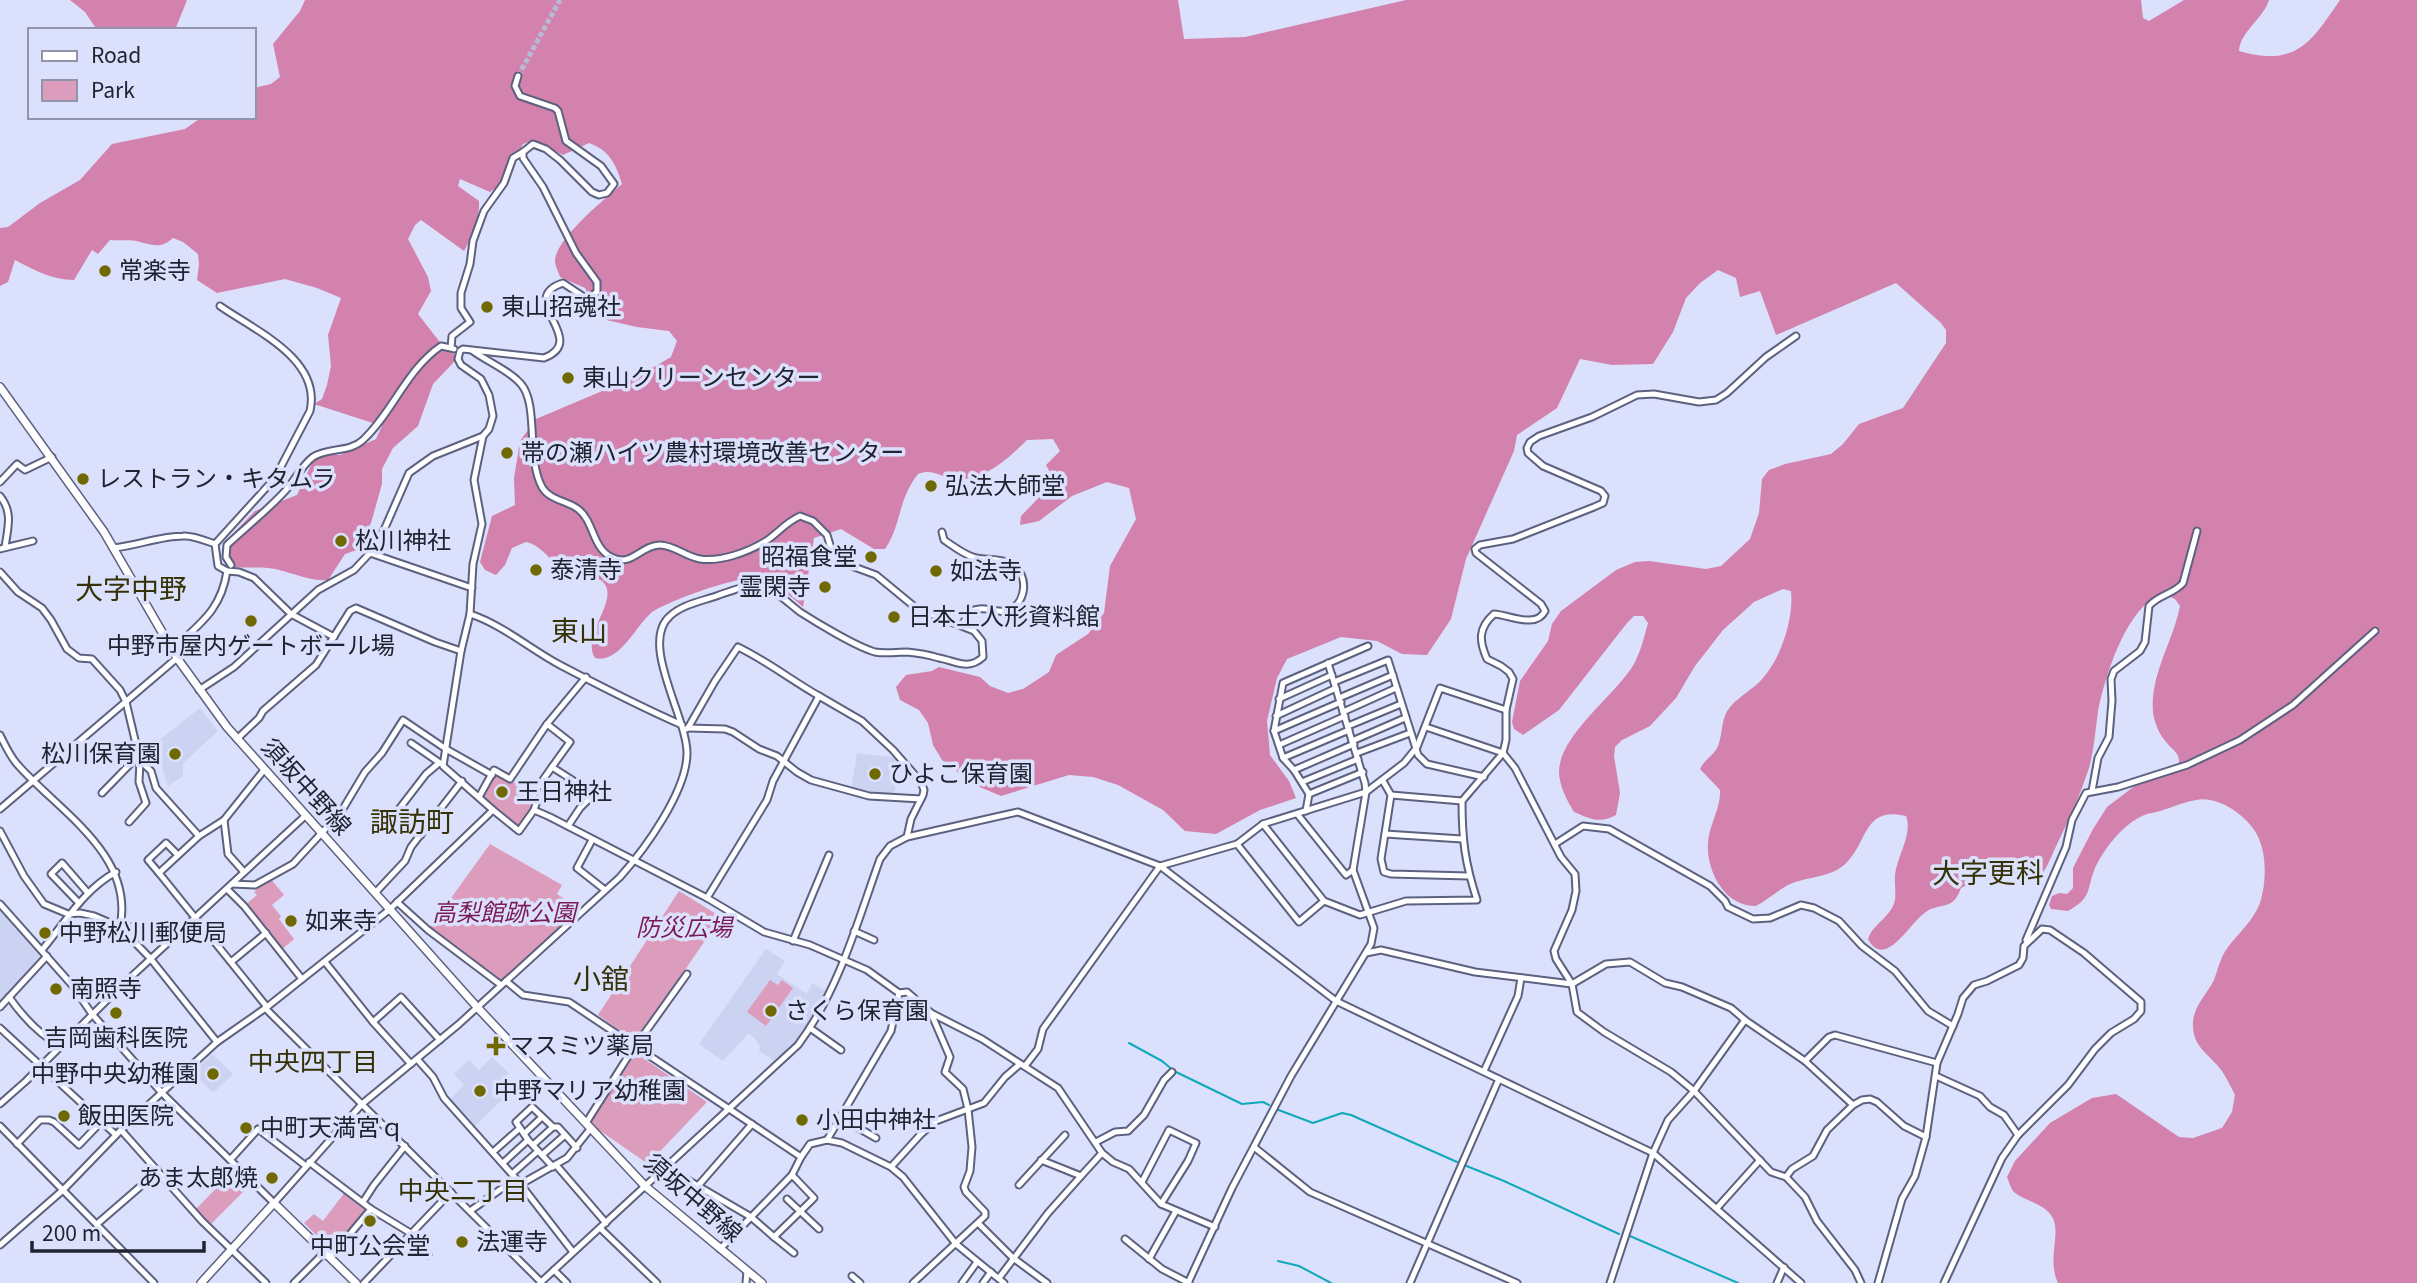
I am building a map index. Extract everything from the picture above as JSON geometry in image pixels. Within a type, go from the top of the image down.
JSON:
[{"type":"main road","name":"須坂中野線","points":[[0,387],[52,457],[113,548],[198,690],[237,739],[477,1007],[645,1186],[762,1283]]},
{"type":"main road","points":[[201,1283],[274,1203],[356,1283]]},
{"type":"street","points":[[451,348],[452,336],[470,322],[461,308],[461,293],[470,264],[472,242],[484,211],[504,183],[513,158],[533,144],[547,149],[598,195],[607,193],[614,184],[601,166],[566,141],[555,108],[520,96],[515,86],[519,76]]},
{"type":"street","points":[[231,565],[226,558],[227,545],[285,491],[318,454],[356,446],[375,427],[428,355],[441,346],[460,351],[463,349],[506,353],[529,358],[544,358],[558,351],[560,334],[549,314],[546,300],[550,291],[563,283],[587,299],[597,292],[597,282],[576,253],[543,187],[523,158],[523,152]]},
{"type":"street","points":[[215,544],[275,478],[310,411],[313,400],[303,367],[258,330],[220,306]]},
{"type":"street","points":[[1263,824],[1324,901],[1360,915],[1406,901],[1477,900],[1462,839],[1462,801],[1503,753],[1506,710],[1513,679],[1502,666],[1487,659],[1482,647],[1484,623],[1493,614],[1535,621],[1542,617],[1545,611],[1541,604],[1476,553],[1475,549],[1480,545],[1513,539],[1594,507],[1603,503],[1605,496],[1601,491],[1543,466],[1528,453],[1530,442],[1641,394],[1699,402],[1716,400],[1766,357],[1796,336]]},
{"type":"street","points":[[198,690],[234,667],[318,590],[354,570],[370,553],[384,530],[409,474],[433,456],[483,436],[489,429],[493,416],[489,395],[481,379],[461,365],[458,359],[460,351]]},
{"type":"street","points":[[0,904],[162,1093],[274,1203],[362,1104],[440,1040],[634,862],[682,784],[687,754],[685,728],[661,657],[659,639],[667,618],[685,607],[749,585],[775,593],[830,630],[876,652],[909,652],[967,666],[983,657],[982,640],[974,631],[916,608],[876,575],[838,561],[833,555],[827,536],[813,521],[800,516],[750,550],[723,558],[702,559],[659,545],[634,558],[624,560],[607,555],[578,509],[551,496],[541,486],[534,462],[529,399],[523,386],[511,375],[473,351]]},
{"type":"street","points":[[421,835],[396,813],[426,774],[441,764],[446,748],[461,651],[470,614],[473,564],[482,524],[474,480],[483,436]]},
{"type":"street","points":[[0,482],[17,464],[25,470],[52,457]]},
{"type":"street","points":[[0,496],[10,515],[2,548],[33,541]]},
{"type":"street","points":[[2092,791],[2098,758],[2109,737],[2112,701],[2110,680],[2114,671],[2140,651],[2145,642],[2149,606],[2157,598],[2178,589],[2183,583],[2197,531]]},
{"type":"street","points":[[942,532],[944,540],[974,557],[1015,566],[1023,579],[1023,597],[1019,604],[1004,612],[978,607],[967,613],[963,626]]},
{"type":"street","points":[[113,548],[184,535],[215,544]]},
{"type":"street","points":[[215,544],[218,566],[254,578],[290,614],[334,637]]},
{"type":"street","points":[[370,553],[472,588]]},
{"type":"street","points":[[172,650],[212,611],[224,592],[227,571]]},
{"type":"street","points":[[0,572],[18,592],[42,608],[67,649],[79,658],[92,659],[120,690],[126,702],[139,758],[139,782],[146,803],[129,822]]},
{"type":"street","points":[[237,739],[263,711],[316,665],[350,611],[356,608],[461,651]]},
{"type":"street","points":[[470,614],[685,728],[725,729],[784,761],[811,780],[869,796],[921,799]]},
{"type":"street","points":[[1878,1283],[1902,1199],[1915,1176],[1926,1137],[1937,1063],[1963,998],[1974,985],[2019,965],[2024,946],[2066,847],[2072,820],[2082,798],[2092,791],[2118,787],[2187,765],[2239,740],[2293,705],[2375,631]]},
{"type":"street","points":[[1306,811],[1308,794],[1294,770],[1283,758],[1274,732],[1283,683],[1368,646]]},
{"type":"street","points":[[685,728],[738,647],[770,663],[792,680],[862,721],[893,750],[924,790],[911,819],[907,837]]},
{"type":"street","points":[[0,808],[177,658]]},
{"type":"street","points":[[1276,716],[1388,660],[1418,755],[1427,764],[1484,777]]},
{"type":"street","points":[[1125,1239],[1149,1259],[1189,1283],[1291,1076],[1371,944],[1374,928],[1353,870],[1366,792],[1363,772],[1328,663]]},
{"type":"street","points":[[1279,699],[1332,675]]},
{"type":"street","points":[[1274,732],[1393,675]]},
{"type":"street","points":[[479,797],[494,770],[510,779],[547,724],[586,677]]},
{"type":"street","points":[[1279,745],[1396,688]]},
{"type":"street","points":[[891,1167],[936,1121],[984,1103],[1005,1077],[1023,1065],[1038,1049],[1042,1028],[1160,866],[1237,844],[1263,824],[1366,792],[1404,763],[1417,747],[1440,688],[1506,710]]},
{"type":"street","points":[[707,898],[767,800],[773,781],[819,696]]},
{"type":"street","points":[[1283,758],[1401,704]]},
{"type":"street","points":[[1294,770],[1405,718]]},
{"type":"street","points":[[229,887],[255,885],[293,864],[323,834],[347,804],[365,772],[403,720],[492,775]]},
{"type":"street","points":[[411,743],[441,764],[519,831],[534,810],[536,804],[533,794],[569,742],[547,724]]},
{"type":"street","points":[[1426,727],[1503,753],[1515,768],[1561,857],[1575,874],[1576,891],[1572,910],[1554,951],[1572,984],[1577,1012],[1604,1032],[1671,1072],[1694,1091],[1771,1172],[1786,1177],[1805,1197],[1817,1221],[1861,1283]]},
{"type":"street","points":[[1301,782],[1410,733]]},
{"type":"street","points":[[0,736],[16,763],[105,853],[116,872],[121,910],[120,926],[150,958],[217,1042]]},
{"type":"street","points":[[102,793],[139,758]]},
{"type":"street","points":[[139,758],[151,771],[156,788],[199,836]]},
{"type":"street","points":[[552,767],[594,794],[568,826]]},
{"type":"street","points":[[159,873],[199,836],[224,820],[264,770]]},
{"type":"street","points":[[1308,794],[1363,772]]},
{"type":"street","points":[[375,893],[405,860],[411,847],[461,781]]},
{"type":"street","points":[[1382,781],[1391,795],[1381,859],[1384,872],[1469,876]]},
{"type":"street","points":[[1391,795],[1462,801]]},
{"type":"street","points":[[0,1245],[63,1190],[119,1133],[217,1042],[325,962],[389,910],[493,810]]},
{"type":"street","points":[[534,810],[707,898],[764,932],[810,946],[880,978],[899,993],[907,992],[931,1013],[947,1020],[1058,1088],[1102,1153],[1113,1162],[1129,1169],[1160,1204],[1215,1227]]},
{"type":"street","points":[[178,855],[166,843],[148,860],[266,1007],[540,1282],[798,1045],[827,1000],[844,961],[880,859],[890,846],[907,837],[1018,811],[1160,866],[1336,1001],[1653,1153],[1801,1283]]},
{"type":"street","points":[[1298,815],[1346,875],[1353,870]]},
{"type":"street","points":[[0,1104],[150,958],[305,816]]},
{"type":"street","points":[[224,820],[228,854],[244,872]]},
{"type":"street","points":[[1555,844],[1583,826],[1609,829],[1710,886],[1725,901],[1728,908],[1753,919],[1770,918],[1801,905],[1814,908],[1839,921],[1862,946],[1895,971],[1928,1010],[1953,1026]]},
{"type":"street","points":[[0,831],[40,900],[68,914],[88,914],[120,926],[134,927],[159,939],[165,945]]},
{"type":"street","points":[[1385,834],[1462,839]]},
{"type":"street","points":[[592,840],[577,867],[605,890]]},
{"type":"street","points":[[1237,844],[1299,922],[1324,901]]},
{"type":"street","points":[[793,941],[829,855]]},
{"type":"street","points":[[79,903],[51,874],[62,863],[88,893]]},
{"type":"street","points":[[42,950],[68,914],[104,878],[116,872]]},
{"type":"street","points":[[229,887],[302,979]]},
{"type":"street","points":[[397,902],[428,930],[503,983],[523,995],[569,1002],[801,1157]]},
{"type":"street","points":[[1944,1283],[2002,1158],[2018,1135],[2068,1085],[2095,1049],[2111,1033],[2141,1011],[2141,1002],[2109,973],[2050,930],[2042,929],[2024,946]]},
{"type":"street","points":[[854,931],[874,940]]},
{"type":"street","points":[[231,962],[266,933]]},
{"type":"street","points":[[1366,953],[1381,950],[1475,972],[1572,984],[1606,964],[1630,962],[1665,983],[1682,987],[1731,1008],[1805,1061],[1853,1105]]},
{"type":"street","points":[[0,1007],[47,956]]},
{"type":"street","points":[[325,962],[411,1064]]},
{"type":"street","points":[[470,1211],[501,1189],[554,1166],[577,1148],[636,1046],[687,974]]},
{"type":"street","points":[[1483,1071],[1518,996],[1521,978]]},
{"type":"street","points":[[827,1140],[891,1031],[899,993]]},
{"type":"street","points":[[9,997],[41,1033],[61,1046]]},
{"type":"street","points":[[373,1022],[401,997],[440,1040]]},
{"type":"street","points":[[913,1283],[978,1223],[985,1212],[964,1187],[971,1171],[972,1147],[968,1109],[963,1088],[945,1072],[950,1057],[931,1013]]},
{"type":"street","points":[[1610,1283],[1653,1153],[1668,1121],[1694,1091],[1745,1020]]},
{"type":"street","points":[[0,1028],[100,1122],[119,1133],[263,1282]]},
{"type":"street","points":[[810,1028],[841,1050]]},
{"type":"street","points":[[1805,1061],[1829,1037],[1835,1035],[1937,1063]]},
{"type":"street","points":[[418,1059],[433,1077],[444,1098],[520,1183],[573,1252]]},
{"type":"street","points":[[1096,1142],[1115,1132],[1128,1130],[1144,1115],[1164,1080],[1172,1072]]},
{"type":"street","points":[[1936,1076],[1980,1096],[1990,1107],[2004,1115],[2018,1135]]},
{"type":"street","points":[[1410,1283],[1499,1079]]},
{"type":"street","points":[[1786,1177],[1792,1169],[1813,1156],[1827,1130],[1853,1105],[1870,1099],[1883,1106],[1904,1126],[1926,1137]]},
{"type":"street","points":[[577,1148],[558,1127],[553,1127],[532,1107],[516,1122],[537,1151],[606,1223]]},
{"type":"street","points":[[494,1152],[542,1117]]},
{"type":"street","points":[[841,1118],[876,1138]]},
{"type":"street","points":[[17,1143],[40,1120],[49,1119],[54,1122],[79,1144],[100,1122]]},
{"type":"street","points":[[697,1187],[752,1124]]},
{"type":"street","points":[[0,1126],[154,1283]]},
{"type":"street","points":[[537,1151],[553,1127]]},
{"type":"street","points":[[230,1160],[258,1129],[371,1209],[412,1234],[428,1255]]},
{"type":"street","points":[[1142,1182],[1169,1130],[1196,1143],[1188,1161],[1160,1204]]},
{"type":"street","points":[[512,1174],[537,1151],[565,1135]]},
{"type":"street","points":[[1019,1185],[1065,1135]]},
{"type":"street","points":[[503,1163],[528,1140]]},
{"type":"street","points":[[720,1249],[798,1168],[801,1157],[810,1144],[827,1140],[842,1143],[891,1167],[910,1185],[956,1244],[1001,1280],[1013,1258],[1048,1213],[1102,1153]]},
{"type":"street","points":[[363,1202],[405,1146]]},
{"type":"street","points":[[1254,1147],[1310,1192],[1517,1283]]},
{"type":"street","points":[[1041,1160],[1081,1176]]},
{"type":"street","points":[[1717,1208],[1760,1160]]},
{"type":"street","points":[[667,1168],[751,1217],[794,1253]]},
{"type":"street","points":[[97,1224],[157,1172]]},
{"type":"street","points":[[774,1237],[814,1198],[792,1175]]},
{"type":"street","points":[[364,1283],[451,1192]]},
{"type":"street","points":[[787,1199],[819,1229]]},
{"type":"street","points":[[294,1283],[327,1255],[371,1209]]},
{"type":"street","points":[[1149,1259],[1176,1212]]},
{"type":"street","points":[[978,1223],[1013,1258],[1047,1283]]},
{"type":"street","points":[[600,1228],[657,1283]]},
{"type":"street","points":[[962,1283],[977,1262]]},
{"type":"street","points":[[1777,1283],[1784,1267]]},
{"type":"street","points":[[554,1270],[567,1283]]},
{"type":"street","points":[[746,1283],[747,1270]]},
{"type":"street","points":[[983,1283],[991,1272]]},
{"type":"street","points":[[852,1276],[860,1283]]},
{"type":"shaded area","points":[[70,0],[187,0],[176,28],[96,28],[85,12]]},
{"type":"shaded area","points":[[305,0],[1178,0],[1184,39],[1245,37],[1406,0],[2141,0],[2143,18],[2149,21],[2184,0],[2269,0],[2243,38],[2239,51],[2275,56],[2300,48],[2310,40],[2340,0],[2417,0],[2417,1283],[2058,1283],[2054,1264],[2055,1229],[2051,1215],[2014,1192],[2007,1177],[2015,1161],[2050,1123],[2092,1098],[2116,1094],[2179,1137],[2193,1138],[2222,1128],[2232,1112],[2235,1095],[2222,1071],[2195,1039],[2193,1023],[2195,1012],[2214,980],[2223,955],[2260,903],[2264,888],[2263,854],[2259,839],[2249,823],[2224,805],[2205,799],[2143,816],[2126,827],[2108,846],[2095,868],[2088,892],[2082,901],[2068,911],[2051,909],[2049,905],[2052,896],[2067,894],[2073,888],[2073,868],[2107,807],[2140,782],[2178,769],[2178,756],[2161,735],[2153,712],[2158,671],[2180,606],[2175,599],[2162,593],[2149,601],[2138,613],[2119,645],[2101,697],[2093,749],[2082,789],[2042,874],[2033,878],[1998,876],[1966,885],[1950,904],[1926,912],[1897,941],[1882,950],[1868,939],[1872,930],[1894,904],[1896,868],[1908,830],[1906,816],[1893,814],[1875,820],[1842,867],[1828,874],[1788,885],[1756,906],[1735,901],[1727,894],[1714,876],[1710,865],[1708,843],[1719,804],[1720,790],[1700,769],[1718,747],[1727,711],[1759,682],[1781,649],[1788,625],[1791,591],[1783,589],[1754,602],[1723,630],[1695,666],[1676,698],[1650,726],[1622,740],[1615,747],[1620,793],[1616,815],[1610,818],[1600,820],[1574,812],[1566,798],[1559,771],[1562,757],[1578,729],[1634,664],[1648,623],[1643,616],[1634,616],[1627,623],[1559,710],[1523,735],[1514,729],[1512,722],[1520,681],[1548,641],[1552,624],[1561,611],[1616,570],[1635,562],[1649,561],[1706,569],[1721,566],[1750,539],[1759,513],[1762,479],[1769,470],[1831,454],[1859,424],[1903,408],[1946,343],[1946,330],[1896,283],[1776,335],[1760,291],[1740,297],[1736,278],[1718,270],[1686,298],[1673,332],[1653,364],[1612,365],[1580,359],[1557,408],[1517,435],[1514,451],[1466,559],[1451,619],[1427,655],[1402,654],[1377,641],[1341,637],[1287,659],[1277,678],[1267,721],[1270,755],[1289,781],[1296,798],[1260,810],[1216,834],[1185,831],[1163,810],[1118,785],[1093,777],[1069,775],[1001,796],[975,785],[942,760],[933,745],[928,723],[919,710],[900,700],[896,687],[906,675],[932,671],[939,667],[980,677],[990,686],[1008,693],[1023,689],[1049,672],[1056,655],[1088,634],[1104,613],[1110,566],[1136,519],[1129,488],[1107,482],[1072,496],[1039,521],[1020,525],[1021,516],[1055,481],[1046,465],[1060,451],[1053,439],[1027,440],[1004,461],[976,477],[955,479],[932,472],[918,474],[906,494],[885,549],[874,549],[841,529],[814,538],[803,607],[766,582],[744,579],[732,582],[700,591],[651,613],[619,650],[604,658],[595,658],[592,649],[607,597],[607,588],[602,581],[565,570],[537,547],[526,542],[512,548],[505,565],[496,575],[485,570],[480,562],[492,516],[515,505],[514,478],[520,441],[536,419],[640,375],[671,357],[677,341],[669,331],[602,319],[585,288],[560,277],[555,261],[563,242],[582,220],[622,184],[611,159],[589,143],[563,155],[534,140],[523,144],[499,186],[490,192],[460,179],[458,186],[479,201],[475,227],[464,251],[421,220],[415,225],[408,239],[428,277],[431,291],[418,314],[446,350],[455,355],[455,361],[433,384],[418,426],[393,448],[382,469],[382,484],[371,523],[357,550],[345,554],[328,580],[268,568],[229,567],[222,559],[223,544],[255,511],[297,495],[312,463],[323,453],[340,455],[376,439],[382,426],[314,404],[322,399],[327,385],[331,366],[328,335],[341,298],[285,279],[217,293],[197,280],[198,254],[173,238],[157,245],[110,240],[98,254],[92,250],[74,280],[36,271],[15,260],[8,282],[0,286],[0,228],[8,227],[40,203],[80,180],[112,144],[185,129],[199,119],[256,119],[256,88],[271,84],[280,77],[273,44],[300,11]]},
{"type":"shaded area","name":"松川保育園","points":[[200,708],[218,731],[183,763],[183,776],[168,786],[154,744]]},
{"type":"shaded area","name":"ひよこ保育園","points":[[857,753],[899,758],[894,798],[851,791]]},
{"type":"shaded area","points":[[0,911],[42,959],[0,1002]]},
{"type":"shaded area","name":"さくら保育園","points":[[766,949],[785,961],[777,974],[807,994],[812,983],[830,993],[814,1023],[778,1063],[759,1051],[760,1047],[749,1033],[723,1061],[699,1044]]},
{"type":"shaded area","name":"中野中央幼稚園","points":[[212,1054],[233,1074],[213,1093],[193,1073]]},
{"type":"shaded area","name":"中野マリア幼稚園","points":[[492,1057],[509,1073],[496,1085],[506,1096],[475,1126],[450,1100],[464,1085],[454,1074],[469,1060],[479,1070]]},
{"type":"green space","points":[[494,770],[533,794],[536,804],[519,831],[479,797]]},
{"type":"green space","name":"高梨館跡公園","points":[[490,844],[562,885],[557,894],[582,911],[501,985],[428,930]]},
{"type":"green space","points":[[270,878],[284,895],[272,905],[294,939],[280,951],[244,906],[257,895],[254,892]]},
{"type":"green space","name":"防災広場","points":[[679,891],[721,917],[636,1042],[598,1015]]},
{"type":"green space","points":[[770,980],[778,985],[782,980],[793,988],[766,1026],[747,1012]]},
{"type":"green space","points":[[636,1053],[707,1102],[648,1164],[589,1123]]},
{"type":"green space","points":[[232,1172],[248,1187],[211,1224],[196,1209]]},
{"type":"green space","points":[[345,1192],[367,1208],[332,1251],[304,1223],[314,1214],[323,1221]]},
{"type":"waterway","points":[[1129,1043],[1162,1061],[1174,1071],[1242,1104],[1263,1102],[1269,1105]]},
{"type":"waterway","points":[[1276,1109],[1313,1123],[1342,1113],[1351,1115],[1457,1162]]},
{"type":"waterway","points":[[1464,1165],[1619,1234]]},
{"type":"waterway","points":[[1630,1236],[1738,1283]]},
{"type":"waterway","points":[[1278,1261],[1299,1266],[1331,1283]]},
{"type":"tunnel","points":[[518,76],[560,0]]},
{"type":"place","name":"常楽寺","points":[[105,271]]},
{"type":"place","name":"東山招魂社","points":[[487,307]]},
{"type":"place","name":"東山クリーンセンター","points":[[568,378]]},
{"type":"place","name":"帯の瀬ハイツ農村環境改善センター","points":[[507,453]]},
{"type":"place","name":"レストラン・キタムラ","points":[[83,479]]},
{"type":"place","name":"弘法大師堂","points":[[931,486]]},
{"type":"place","name":"松川神社","points":[[341,541]]},
{"type":"place","name":"昭福食堂","points":[[871,557]]},
{"type":"place","name":"泰清寺","points":[[536,570]]},
{"type":"place","name":"如法寺","points":[[936,571]]},
{"type":"place","name":"霊閑寺","points":[[825,587]]},
{"type":"place","name":"日本土人形資料館","points":[[894,617]]},
{"type":"place","name":"中野市屋内ゲートボール場","points":[[251,621]]},
{"type":"place","name":"松川保育園","points":[[175,754]]},
{"type":"place","name":"ひよこ保育園","points":[[875,774]]},
{"type":"place","name":"王日神社","points":[[502,792]]},
{"type":"place","name":"如来寺","points":[[291,921]]},
{"type":"place","name":"中野松川郵便局","points":[[45,933]]},
{"type":"place","name":"南照寺","points":[[56,989]]},
{"type":"place","name":"さくら保育園","points":[[771,1011]]},
{"type":"place","name":"吉岡歯科医院","points":[[116,1013]]},
{"type":"place","name":"マスミツ薬局","points":[[496,1046]]},
{"type":"place","name":"中野中央幼稚園","points":[[213,1074]]},
{"type":"place","name":"中野マリア幼稚園","points":[[480,1091]]},
{"type":"place","name":"飯田医院","points":[[64,1116]]},
{"type":"place","name":"小田中神社","points":[[802,1120]]},
{"type":"place","name":"中町天満宮ｑ","points":[[246,1128]]},
{"type":"place","name":"あま太郎焼","points":[[272,1178]]},
{"type":"place","name":"中町公会堂","points":[[370,1221]]},
{"type":"place","name":"法運寺","points":[[462,1242]]},
{"type":"district","name":"大字中野","points":[[131,589]]},
{"type":"district","name":"東山","points":[[579,631]]},
{"type":"district","name":"諏訪町","points":[[412,822]]},
{"type":"district","name":"大字更科","points":[[1988,873]]},
{"type":"district","name":"小舘","points":[[601,979]]},
{"type":"district","name":"中央四丁目","points":[[313,1062]]},
{"type":"district","name":"中央二丁目","points":[[463,1191]]}]
